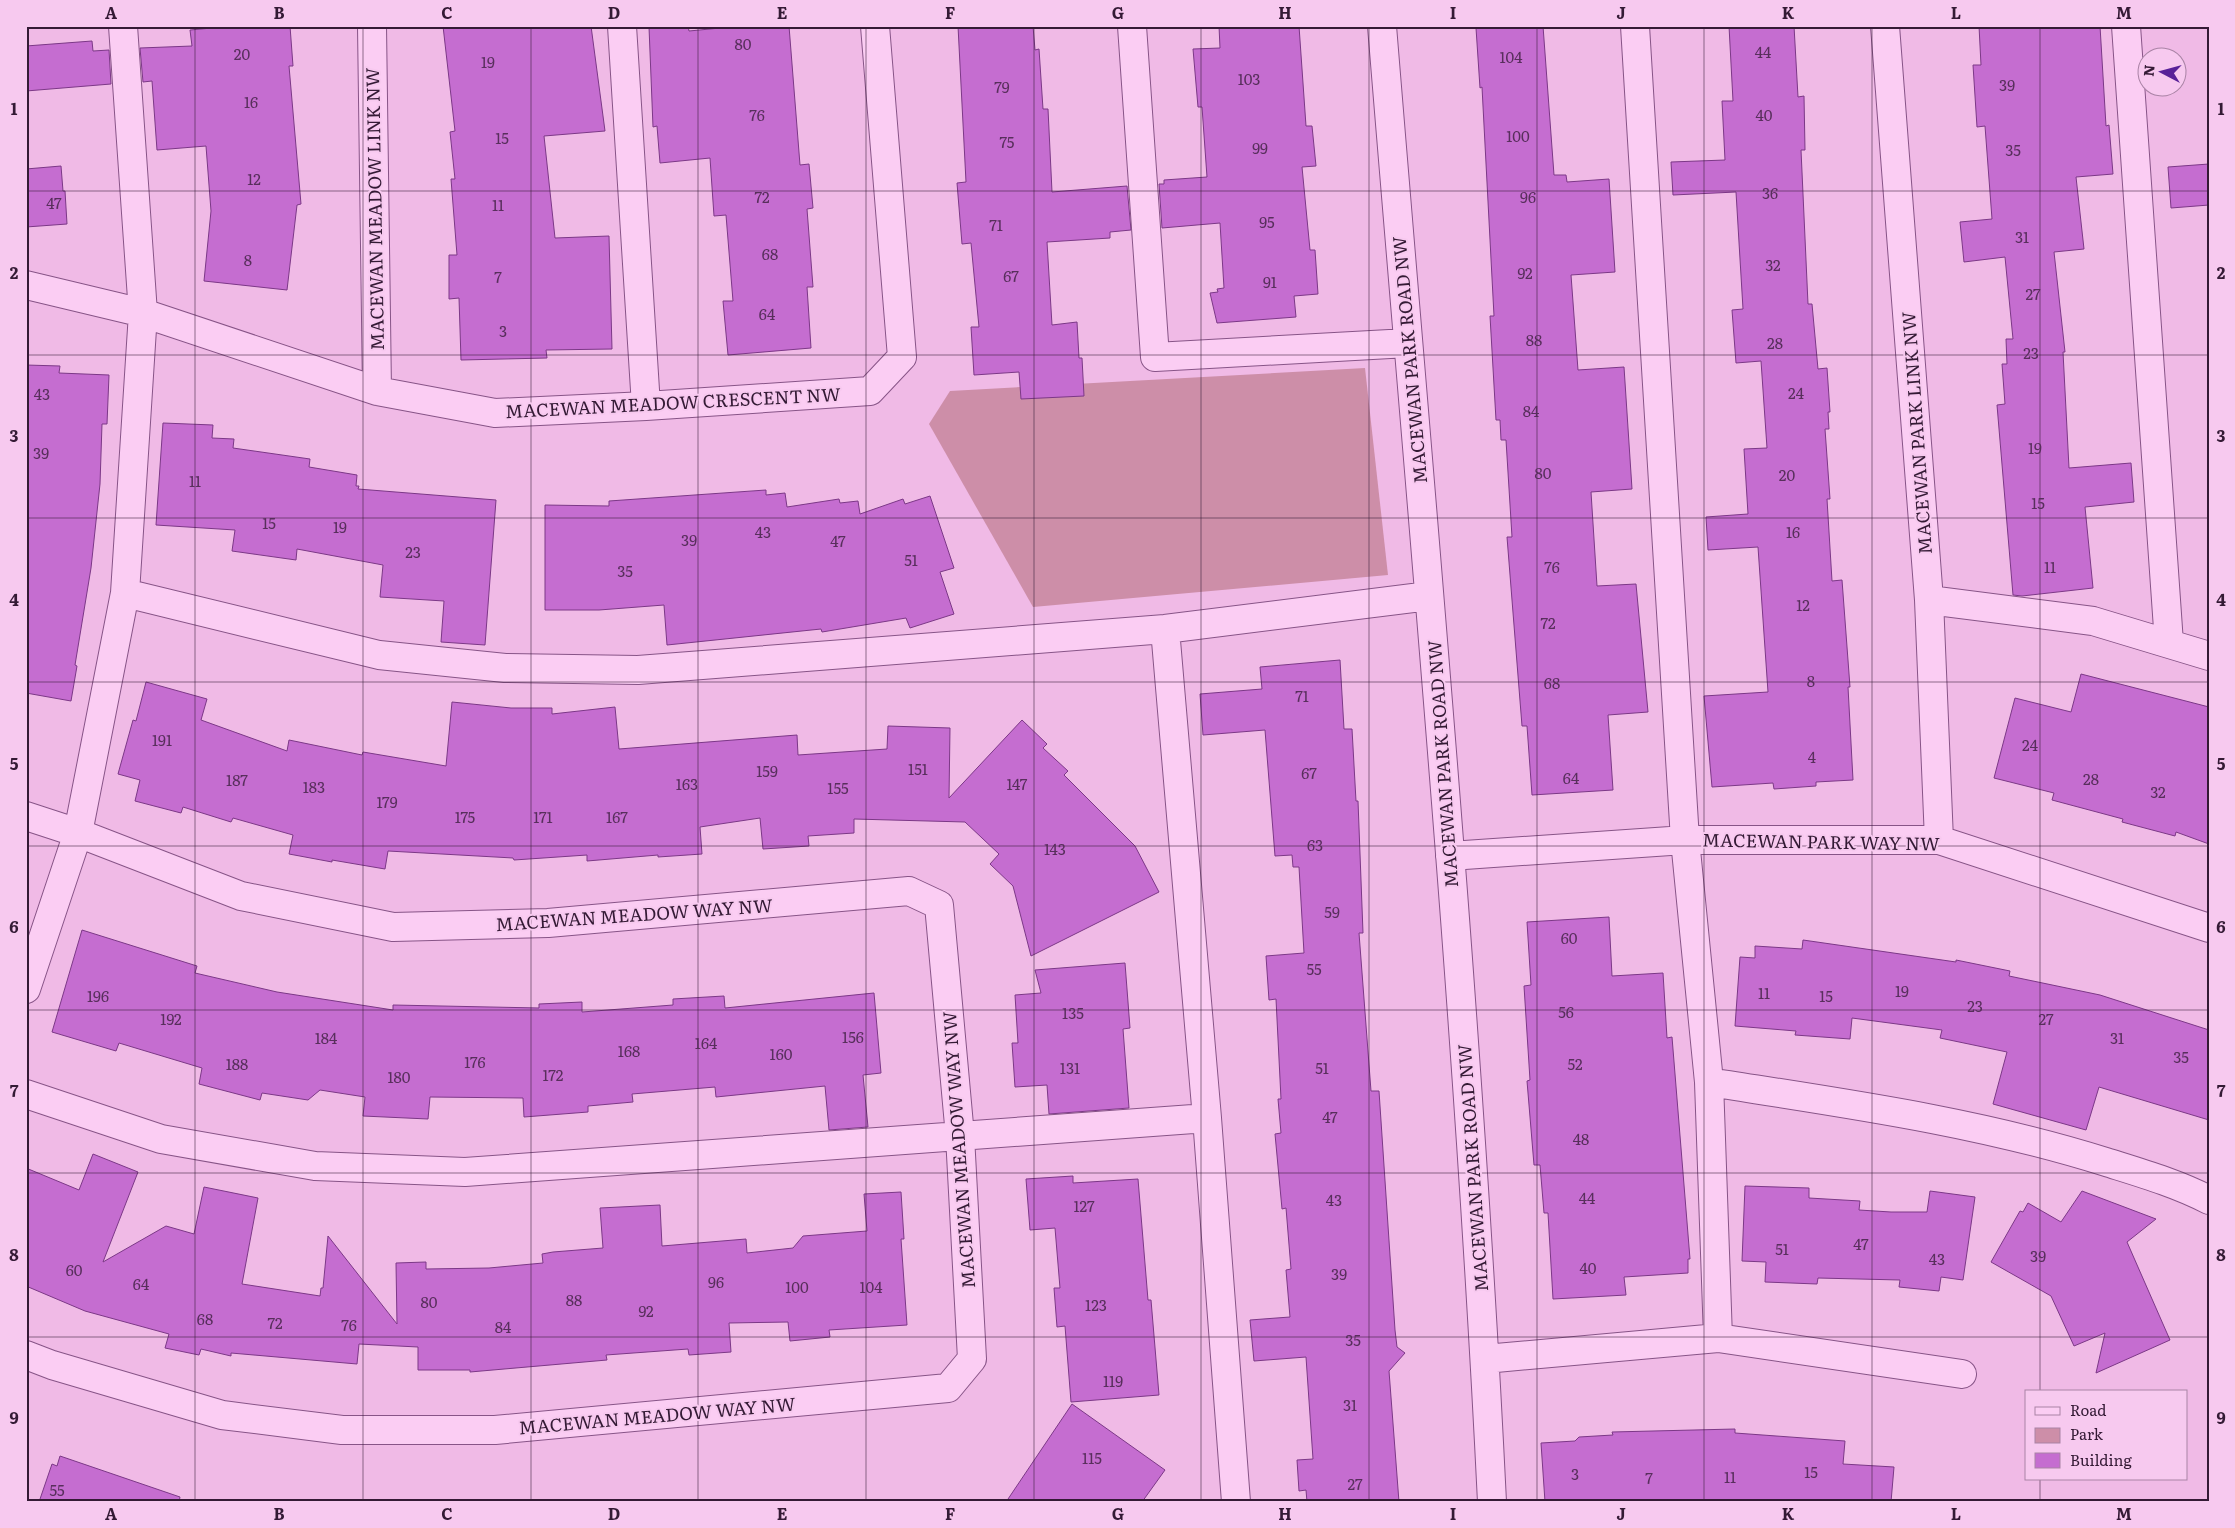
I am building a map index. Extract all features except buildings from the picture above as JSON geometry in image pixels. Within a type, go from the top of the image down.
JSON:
[{"type":"street","points":[[26,989],[78,833],[125,593],[143,313],[123,26]]},
{"type":"street","name":"MACEWAN MEADOW LINK NW","points":[[372,26],[377,391]]},
{"type":"street","points":[[622,26],[646,406]]},
{"type":"street","name":"MACEWAN MEADOW CRESCENT NW","points":[[26,285],[143,313],[377,391],[495,413],[646,406],[870,391],[902,357],[875,26]]},
{"type":"street","points":[[1132,26],[1156,357],[1408,343]]},
{"type":"street","name":"MACEWAN PARK ROAD NW","points":[[1382,26],[1450,856],[1485,1359],[1492,1502]]},
{"type":"street","points":[[1635,26],[1685,840],[1709,1082],[1718,1338]]},
{"type":"street","name":"MACEWAN PARK LINK NW","points":[[1884,26],[1930,600],[1939,840]]},
{"type":"street","points":[[2126,26],[2169,643]]},
{"type":"street","points":[[125,593],[379,655],[505,668],[638,670],[1164,629],[1429,596]]},
{"type":"street","points":[[1930,600],[2094,621],[2209,656]]},
{"type":"street","points":[[1164,629],[1207,1118],[1236,1502]]},
{"type":"street","name":"MACEWAN MEADOW WAY NW","points":[[26,816],[78,833],[241,896],[393,927],[548,923],[909,891],[939,905],[960,1136],[972,1359],[948,1388],[495,1430],[342,1430],[222,1415],[52,1365],[26,1355]]},
{"type":"street","name":"MACEWAN PARK WAY NW","points":[[1450,856],[1685,840],[1939,840],[2209,928]]},
{"type":"street","points":[[1709,1082],[1914,1114],[2048,1144],[2184,1187],[2209,1200]]},
{"type":"street","points":[[26,1094],[161,1140],[314,1166],[465,1172],[1207,1118]]},
{"type":"street","points":[[1485,1359],[1718,1338],[1962,1374]]},
{"type":"green space","points":[[1365,368],[1388,575],[1033,607],[929,424],[950,391]]}]
